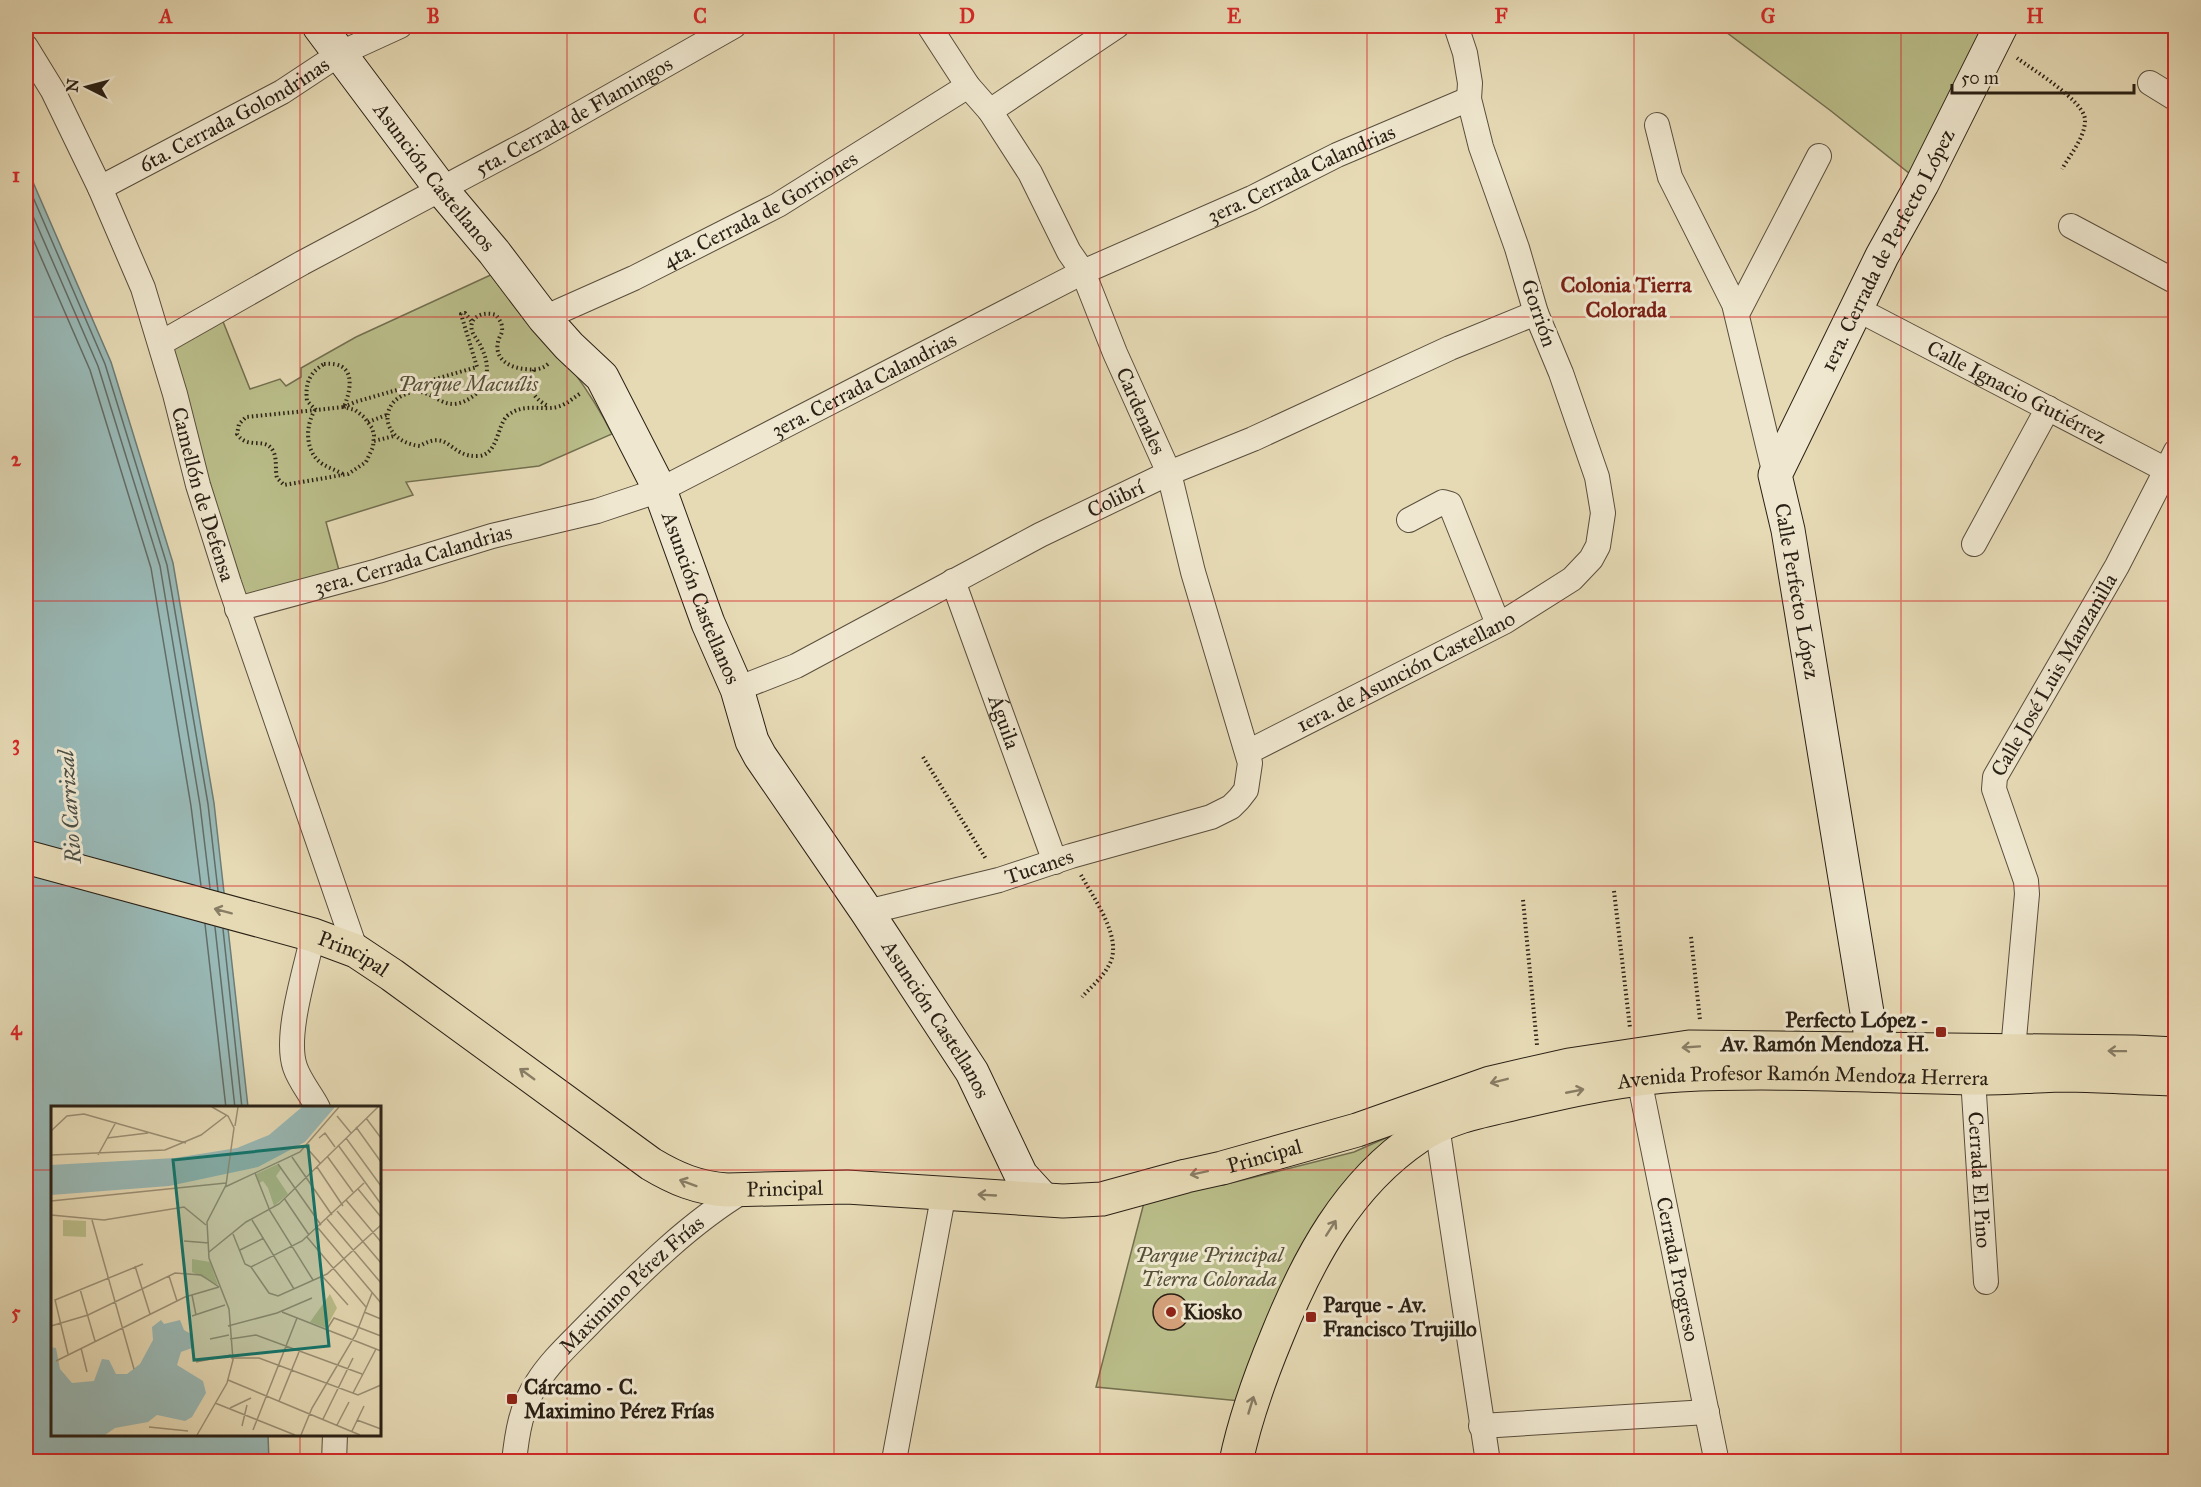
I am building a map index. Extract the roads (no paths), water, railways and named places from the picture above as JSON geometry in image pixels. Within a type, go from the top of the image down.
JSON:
[{"type":"main road","name":"Principal","points":[[26,857],[313,935],[356,951],[624,1145],[666,1173],[694,1186],[727,1190],[815,1187],[1084,1201],[1102,1199],[1222,1168],[1357,1130]]},
{"type":"main road","name":"Avenida Profesor Ramón Mendoza Herrera","points":[[1236,1461],[1251,1403],[1265,1364],[1299,1285],[1331,1226],[1357,1191],[1374,1173],[1418,1137],[1437,1126],[1484,1110],[1704,1046],[1874,1062],[1972,1078],[2014,1063],[2070,1075],[2175,1079]]},
{"type":"main road","name":"Avenida Profesor Ramón Mendoza Herrera","points":[[1357,1130],[1490,1083],[1540,1071],[1636,1066],[1729,1074],[1874,1062],[2014,1063],[2175,1054]]},
{"type":"main road","points":[[1357,1130],[1370,1136],[1378,1148],[1380,1157],[1374,1173]]},
{"type":"street","name":"Asunción Castellanos","points":[[319,26],[441,189],[494,252],[544,318],[568,346],[602,377],[660,490],[708,623],[737,689],[752,741],[760,756],[867,912],[972,1072],[1021,1175],[1042,1198]]},
{"type":"street","name":"6ta. Cerrada Golondrinas","points":[[100,188],[282,92],[341,53],[400,26]]},
{"type":"street","name":"5ta. Cerrada de Flamingos","points":[[160,343],[312,258],[535,139],[734,26]]},
{"type":"street","name":"Cardenales","points":[[929,26],[968,86],[990,111],[1030,173],[1069,252],[1083,272],[1115,353],[1170,473],[1193,572],[1248,752],[1250,776],[1246,790],[1231,807],[1211,817]]},
{"type":"street","points":[[990,111],[1117,26]]},
{"type":"street","name":"Gorrión","points":[[1456,26],[1465,53],[1470,83],[1469,99],[1481,147],[1517,248],[1536,313],[1561,373],[1602,496],[1604,513],[1598,546],[1590,560],[1561,588]]},
{"type":"street","name":"1era. Cerrada de Perfecto López","points":[[1775,475],[1882,256],[1922,184],[1997,33]]},
{"type":"street","name":"Camellón de Defensa","points":[[26,47],[53,91],[100,188],[142,288],[160,343],[198,485],[237,609],[356,951]]},
{"type":"street","points":[[2150,83],[2175,99]]},
{"type":"street","name":"4ta. Cerrada de Gorriones","points":[[544,318],[634,278],[778,205],[968,86]]},
{"type":"street","name":"3era. Cerrada Calandrias","points":[[237,609],[378,571],[492,536],[597,511],[660,490],[1083,272],[1252,198],[1337,155],[1469,99]]},
{"type":"street","name":"Calle Perfecto López","points":[[1657,125],[1670,177],[1720,274],[1737,314],[1788,530],[1874,1062]]},
{"type":"street","points":[[1737,314],[1819,156]]},
{"type":"street","points":[[2071,226],[2175,282]]},
{"type":"street","name":"Calle Ignacio Gutiérrez","points":[[1857,309],[2048,408],[2173,466]]},
{"type":"street","name":"Colibrí","points":[[737,689],[796,666],[1040,535],[1170,473],[1253,439],[1450,348],[1536,313]]},
{"type":"street","points":[[1974,544],[2048,408]]},
{"type":"street","name":"Calle José Luis Manzanilla","points":[[2014,1063],[2027,894],[2024,875],[1994,789],[1995,777],[2173,466]]},
{"type":"street","points":[[1409,520],[1443,502],[1450,504],[1498,624]]},
{"type":"street","name":"Águila","points":[[953,581],[1063,859]]},
{"type":"street","name":"1era. de Asunción Castellano","points":[[1248,752],[1498,624],[1561,588]]},
{"type":"street","name":"Tucanes","points":[[867,912],[999,880],[1063,859],[1211,817]]},
{"type":"street","points":[[313,935],[292,1032],[292,1053],[295,1068],[317,1106]]},
{"type":"street","name":"Cerrada Progreso","points":[[1636,1066],[1716,1458]]},
{"type":"street","name":"Cerrada El Pino","points":[[1972,1078],[1986,1282]]},
{"type":"street","points":[[1437,1126],[1488,1461]]},
{"type":"street","name":"Maximino Pérez Frías","points":[[514,1461],[519,1423],[536,1384],[546,1368],[607,1306],[679,1239],[706,1215],[745,1190]]},
{"type":"street","points":[[895,1455],[944,1192]]},
{"type":"street","points":[[1481,1426],[1707,1412]]},
{"type":"street","points":[[334,1461],[335,1436]]},
{"type":"water","name":"Rio Carrizal","points":[[26,166],[111,362],[173,563],[214,803],[248,1106],[51,1106],[51,1436],[268,1436],[269,1461],[26,1461]]},
{"type":"place","name":"Perfecto López - Av. Ramón Mendoza H.","points":[[1941,1032]]},
{"type":"place","name":"Kiosko","points":[[1171,1312]]},
{"type":"place","name":"Parque - Av. Francisco Trujillo","points":[[1311,1317]]},
{"type":"place","name":"Cárcamo - C. Maximino Pérez Frías","points":[[512,1399]]},
{"type":"district","name":"Colonia Tierra Colorada","points":[[1626,296]]},
{"type":"park label","name":"Parque Macuílis","points":[[468,384]]},
{"type":"park label","name":"Parque Principal Tierra Colorada","points":[[1209,1267]]}]
